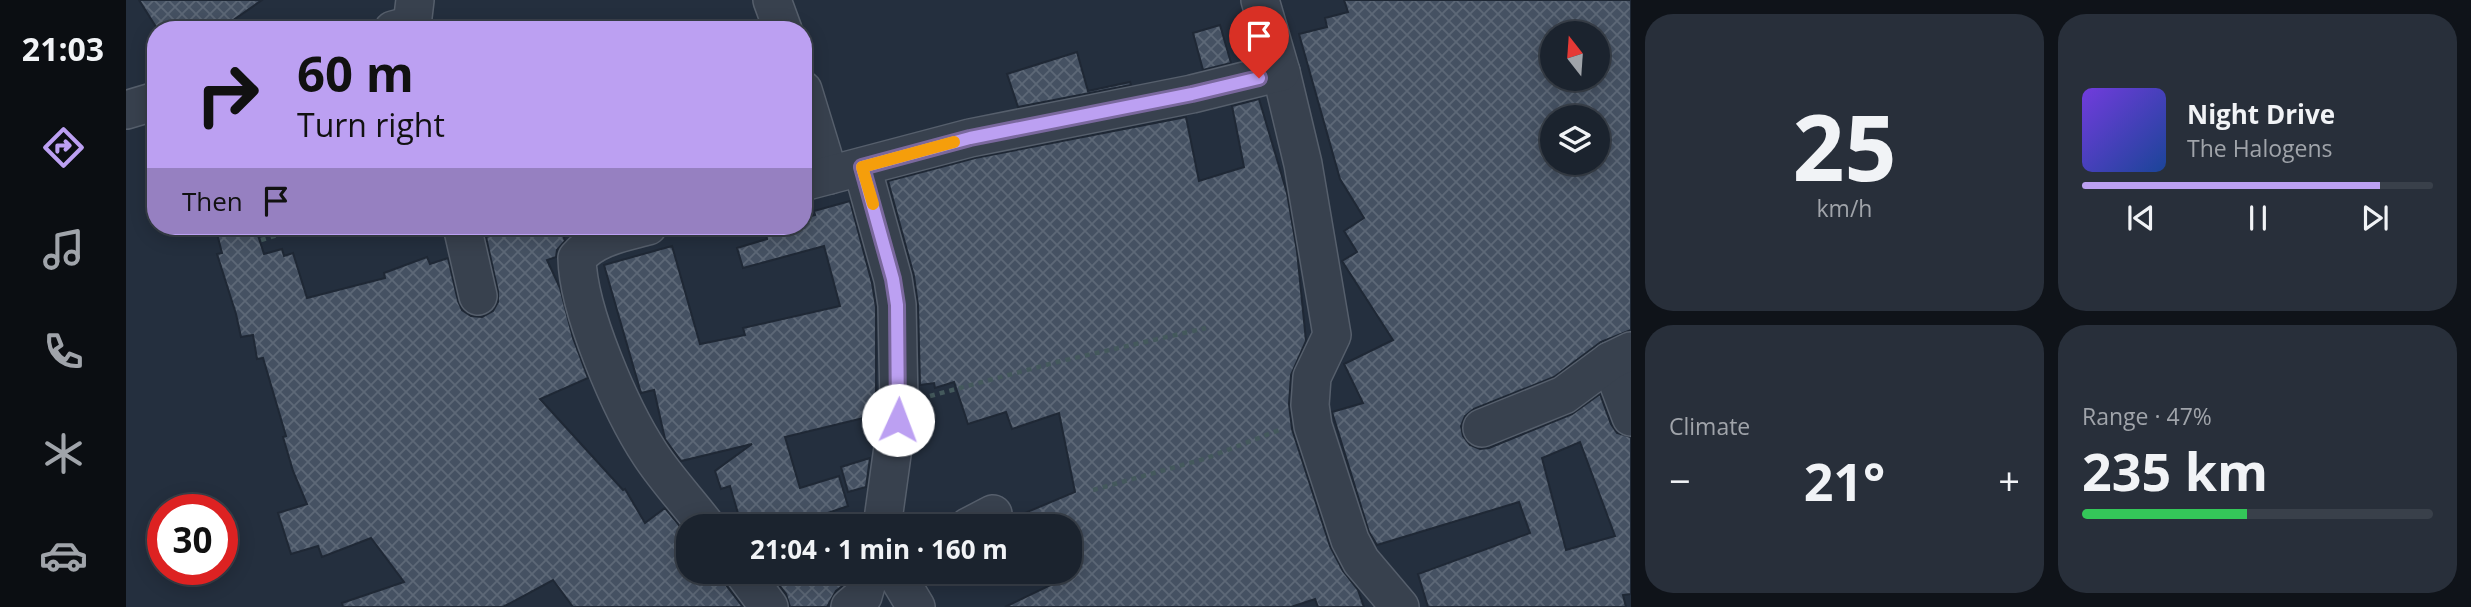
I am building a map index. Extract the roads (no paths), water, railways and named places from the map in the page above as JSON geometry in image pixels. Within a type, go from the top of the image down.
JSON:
[{"type":"street","points":[[772,0],[780,21]]},
{"type":"street","points":[[1260,0],[1281,72],[1311,201],[1332,335],[1312,377],[1311,416],[1350,540],[1361,561],[1400,607]]},
{"type":"street","points":[[832,175],[970,138],[1192,94],[1281,72]]},
{"type":"street","points":[[126,110],[147,104]]},
{"type":"street","points":[[812,116],[832,175],[893,279],[897,305],[899,404],[884,514]]},
{"type":"street","points":[[464,235],[478,296]]},
{"type":"street","points":[[617,235],[586,247],[577,258],[577,275],[590,324],[640,437],[697,514]]},
{"type":"street","points":[[1482,428],[1563,395],[1621,356],[1631,416]]},
{"type":"street","points":[[752,584],[769,607]]},
{"type":"street","points":[[901,584],[916,607]]}]
